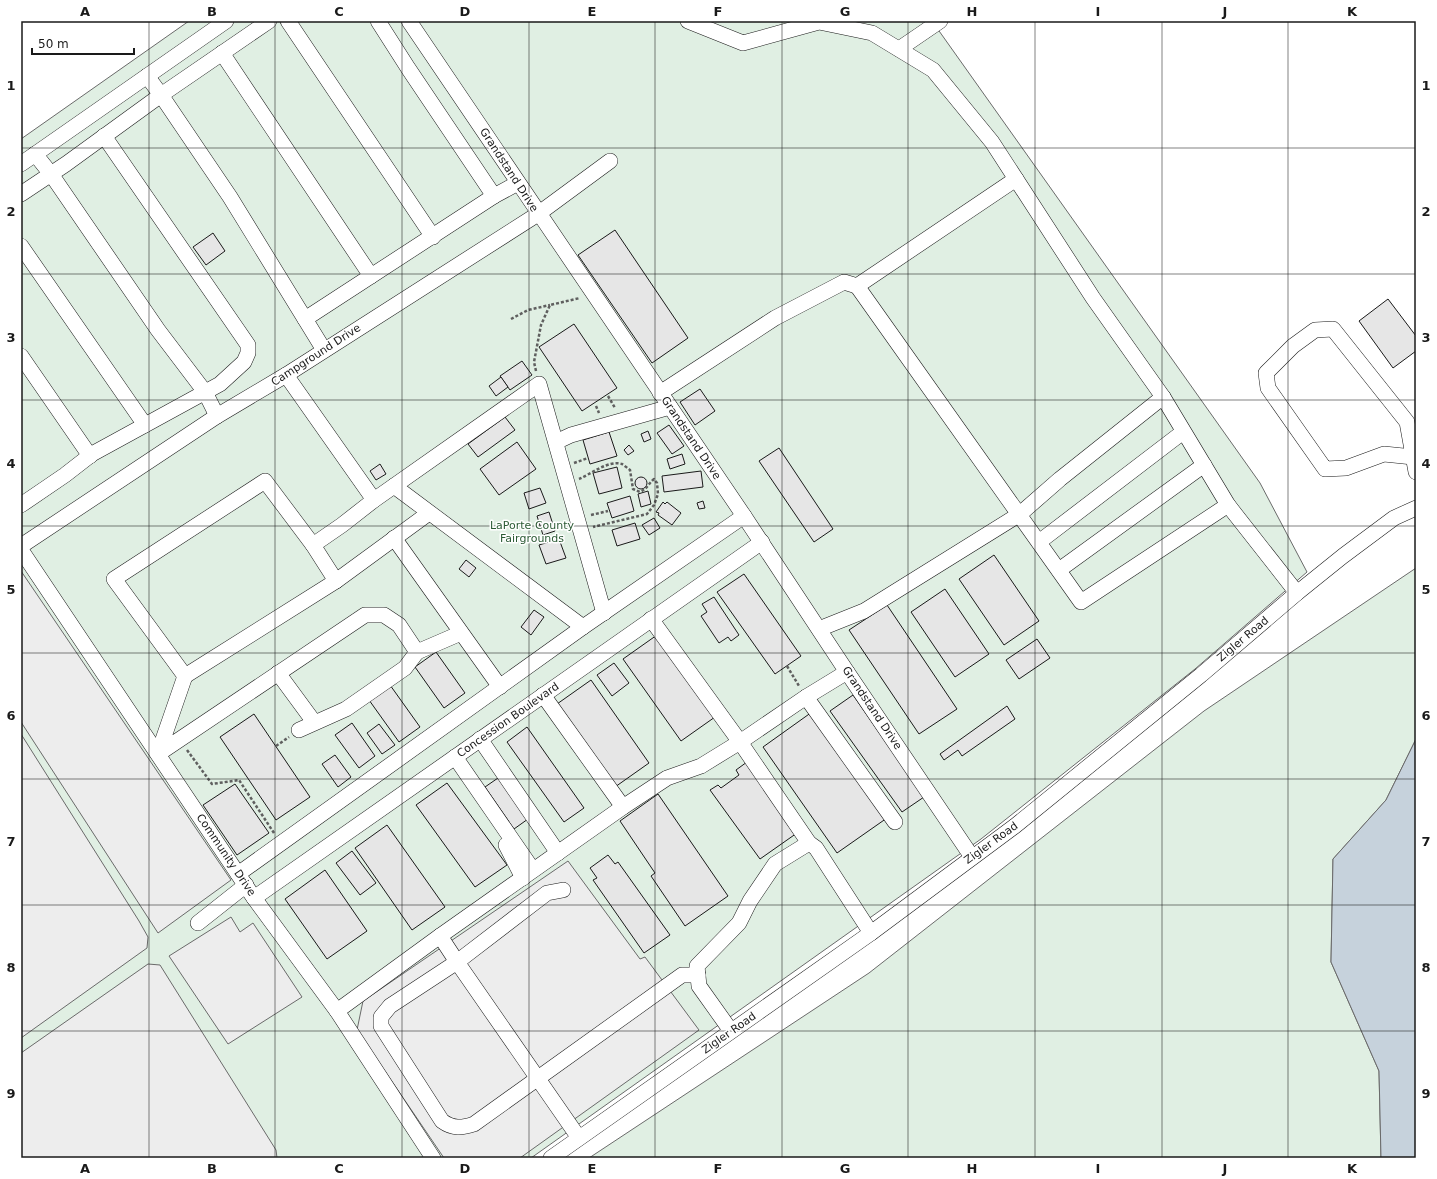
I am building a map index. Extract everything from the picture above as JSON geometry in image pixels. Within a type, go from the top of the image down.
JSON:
[{"type":"street","points":[[21,164],[226,21]]},
{"type":"street","points":[[21,194],[269,21]]},
{"type":"street","points":[[288,21],[433,237]]},
{"type":"street","points":[[378,21],[494,196]]},
{"type":"street","name":"Grandstand Drive","points":[[408,21],[762,542],[819,630],[972,857]]},
{"type":"street","points":[[688,21],[743,43],[819,22],[872,33]]},
{"type":"street","points":[[862,21],[872,33],[933,70],[992,142],[1093,298],[1163,397],[1228,505],[1297,593]]},
{"type":"street","points":[[898,49],[940,21]]},
{"type":"street","points":[[222,53],[371,276]]},
{"type":"street","points":[[147,76],[230,197],[324,350]]},
{"type":"street","points":[[21,505],[90,456],[220,384],[244,362],[248,353],[248,345],[104,136]]},
{"type":"street","points":[[35,154],[51,174],[158,330],[205,392],[218,416]]},
{"type":"street","name":"Campground Drive","points":[[21,546],[218,416],[286,375],[538,214],[610,161]]},
{"type":"street","points":[[857,286],[1016,179]]},
{"type":"street","points":[[305,319],[494,196],[518,183]]},
{"type":"street","points":[[21,246],[145,425]]},
{"type":"street","points":[[660,393],[775,318],[844,282],[857,286],[1081,602],[1228,505]]},
{"type":"street","points":[[1415,457],[1384,454],[1346,468],[1325,469],[1268,388],[1266,373],[1293,346],[1315,330],[1333,329],[1407,422],[1415,457],[1416,472]]},
{"type":"street","points":[[21,356],[90,456]]},
{"type":"street","points":[[286,375],[374,500]]},
{"type":"street","points":[[313,545],[374,500],[540,384],[604,613]]},
{"type":"street","points":[[819,630],[864,611],[1020,514],[1060,479],[1163,397]]},
{"type":"street","points":[[556,442],[571,436],[670,407]]},
{"type":"street","points":[[1039,542],[1183,432]]},
{"type":"street","points":[[1059,570],[1204,465]]},
{"type":"street","points":[[185,676],[114,579],[265,481],[313,545],[336,581]]},
{"type":"street","points":[[394,486],[583,627]]},
{"type":"street","name":"Zigler Road","points":[[550,1158],[871,933],[1015,826],[1201,675],[1343,556],[1394,518],[1416,508]]},
{"type":"street","points":[[158,754],[185,676],[336,581],[429,513]]},
{"type":"street","points":[[198,923],[246,886],[281,843],[583,627],[744,516]]},
{"type":"street","points":[[394,538],[500,687]]},
{"type":"street","name":"Concession Boulevard","points":[[246,886],[455,757],[762,542]]},
{"type":"street","name":"Community Drive","points":[[21,550],[246,886],[337,1011],[433,1158]]},
{"type":"street","points":[[158,754],[365,615],[384,615],[399,626],[417,652]]},
{"type":"street","points":[[651,619],[740,742],[810,843],[816,848],[871,933]]},
{"type":"street","points":[[299,730],[346,709],[405,668],[417,652],[461,633]]},
{"type":"street","points":[[337,1011],[440,936],[623,807],[667,778],[701,766],[847,672]]},
{"type":"street","points":[[278,673],[314,722]]},
{"type":"street","points":[[543,695],[623,807]]},
{"type":"street","points":[[806,697],[895,822]]},
{"type":"street","points":[[480,740],[558,853]]},
{"type":"street","points":[[455,757],[479,792],[528,874]]},
{"type":"street","points":[[731,1031],[699,986],[697,966],[739,923],[750,901],[775,864],[810,843]]},
{"type":"street","points":[[563,890],[547,893],[457,962],[390,1006],[381,1018],[381,1026],[442,1121],[448,1125],[465,1127],[474,1124],[682,976],[698,975]]},
{"type":"street","points":[[440,936],[579,1138]]},
{"type":"path","points":[[511,319],[528,310],[594,295]]},
{"type":"path","points":[[540,384],[534,362],[541,325],[550,305]]},
{"type":"path","points":[[567,483],[589,474],[606,464],[622,464],[630,470],[633,489],[640,492],[647,488],[650,482],[654,479],[657,483],[658,494],[654,506],[646,514],[580,531]]},
{"type":"path","points":[[787,666],[806,697]]},
{"type":"path","points":[[180,740],[212,784],[239,780],[281,843]]},
{"type":"green space","name":"LaPorte County Fairgrounds","points":[[189,21],[932,21],[1260,483],[1307,572],[1195,669],[981,839],[531,1158],[21,1158],[21,139]]},
{"type":"green space","points":[[1416,568],[1416,739],[1386,800],[1333,859],[1331,962],[1379,1071],[1381,1158],[589,1158],[869,973],[1204,711]]},
{"type":"shaded area","points":[[21,571],[231,880],[158,933],[21,722]]},
{"type":"shaded area","points":[[21,734],[148,937],[147,948],[21,1038]]},
{"type":"shaded area","points":[[1416,739],[1416,1158],[1381,1158],[1379,1071],[1331,962],[1333,859],[1386,800]]},
{"type":"shaded area","points":[[568,861],[640,959],[645,957],[699,1030],[520,1158],[444,1158],[357,1030],[363,1001]]},
{"type":"shaded area","points":[[231,917],[240,932],[253,923],[302,997],[228,1044],[169,956]]},
{"type":"shaded area","points":[[148,964],[160,965],[276,1150],[277,1158],[21,1158],[21,1053]]},
{"type":"building","points":[[615,230],[688,338],[652,363],[578,255]]},
{"type":"building","points":[[213,233],[225,251],[206,265],[193,247]]},
{"type":"building","points":[[1388,299],[1416,336],[1416,351],[1393,368],[1359,321]]},
{"type":"building","points":[[574,324],[617,388],[582,411],[539,347]]},
{"type":"building","points":[[522,361],[532,375],[510,390],[500,376]]},
{"type":"building","points":[[501,377],[508,387],[496,396],[489,386]]},
{"type":"building","points":[[700,389],[715,411],[695,425],[680,402]]},
{"type":"building","points":[[505,417],[515,430],[478,457],[468,444]]},
{"type":"building","points":[[669,425],[684,446],[672,454],[657,433]]},
{"type":"building","points":[[648,431],[651,439],[644,442],[641,434]]},
{"type":"building","points":[[609,432],[617,456],[590,464],[583,440]]},
{"type":"building","points":[[517,442],[536,469],[499,495],[480,469]]},
{"type":"building","points":[[629,445],[634,451],[628,455],[624,450]]},
{"type":"building","points":[[779,448],[833,529],[814,542],[759,461]]},
{"type":"building","points":[[682,454],[685,464],[670,469],[667,459]]},
{"type":"building","points":[[380,464],[386,474],[376,480],[370,471]]},
{"type":"building","points":[[617,467],[622,488],[599,494],[593,473]]},
{"type":"building","points":[[701,471],[703,487],[664,492],[662,476]]},
{"type":"building","points":[[641,477],[645,479],[647,483],[645,487],[641,489],[637,487],[635,483],[637,479]]},
{"type":"building","points":[[540,488],[546,503],[529,509],[524,493]]},
{"type":"building","points":[[648,491],[651,504],[641,507],[638,494]]},
{"type":"building","points":[[630,496],[634,511],[612,518],[607,503]]},
{"type":"building","points":[[703,501],[705,508],[699,509],[697,503]]},
{"type":"building","points":[[663,502],[665,504],[667,502],[681,513],[672,525],[656,512]]},
{"type":"building","points":[[549,512],[555,531],[543,535],[537,516]]},
{"type":"building","points":[[654,518],[660,528],[649,535],[642,525]]},
{"type":"building","points":[[635,523],[640,539],[617,546],[612,530]]},
{"type":"building","points":[[559,539],[566,558],[546,564],[539,545]]},
{"type":"building","points":[[994,555],[1039,621],[1004,645],[959,579]]},
{"type":"building","points":[[466,560],[476,568],[469,577],[459,569]]},
{"type":"building","points":[[744,574],[801,656],[775,674],[717,592]]},
{"type":"building","points":[[945,589],[989,654],[955,677],[911,612]]},
{"type":"building","points":[[714,597],[739,635],[731,641],[728,637],[719,643],[701,616],[707,612],[702,604]]},
{"type":"building","points":[[887,605],[957,709],[919,734],[849,630]]},
{"type":"building","points":[[534,610],[544,617],[531,635],[521,627]]},
{"type":"building","points":[[657,635],[715,717],[681,741],[623,659]]},
{"type":"building","points":[[1037,639],[1050,658],[1019,679],[1006,660]]},
{"type":"building","points":[[436,652],[465,693],[444,708],[415,667]]},
{"type":"building","points":[[614,663],[629,683],[612,696],[597,675]]},
{"type":"building","points":[[591,680],[649,763],[615,787],[557,704]]},
{"type":"building","points":[[390,685],[420,727],[399,742],[369,700]]},
{"type":"building","points":[[853,695],[924,797],[902,812],[830,711]]},
{"type":"building","points":[[1007,706],[1015,719],[962,756],[958,750],[944,760],[940,754]]},
{"type":"building","points":[[812,712],[887,818],[837,853],[763,747]]},
{"type":"building","points":[[254,714],[310,797],[276,820],[220,737]]},
{"type":"building","points":[[352,723],[375,756],[359,768],[335,735]]},
{"type":"building","points":[[379,724],[395,745],[382,754],[367,733]]},
{"type":"building","points":[[527,727],[584,808],[564,822],[507,742]]},
{"type":"building","points":[[335,755],[351,777],[338,787],[322,764]]},
{"type":"building","points":[[747,762],[797,833],[760,859],[710,790],[718,785],[721,788],[739,775],[736,770]]},
{"type":"building","points":[[498,778],[528,819],[514,829],[485,787]]},
{"type":"building","points":[[447,783],[507,865],[475,887],[416,805]]},
{"type":"building","points":[[235,784],[269,833],[237,855],[203,805]]},
{"type":"building","points":[[658,794],[728,896],[685,926],[651,876],[655,873],[620,821]]},
{"type":"building","points":[[387,825],[445,907],[412,930],[355,848]]},
{"type":"building","points":[[352,851],[376,883],[360,895],[336,863]]},
{"type":"building","points":[[608,855],[615,864],[618,862],[670,935],[644,953],[593,880],[597,878],[590,868]]},
{"type":"building","points":[[325,870],[367,931],[327,959],[285,899]]}]
